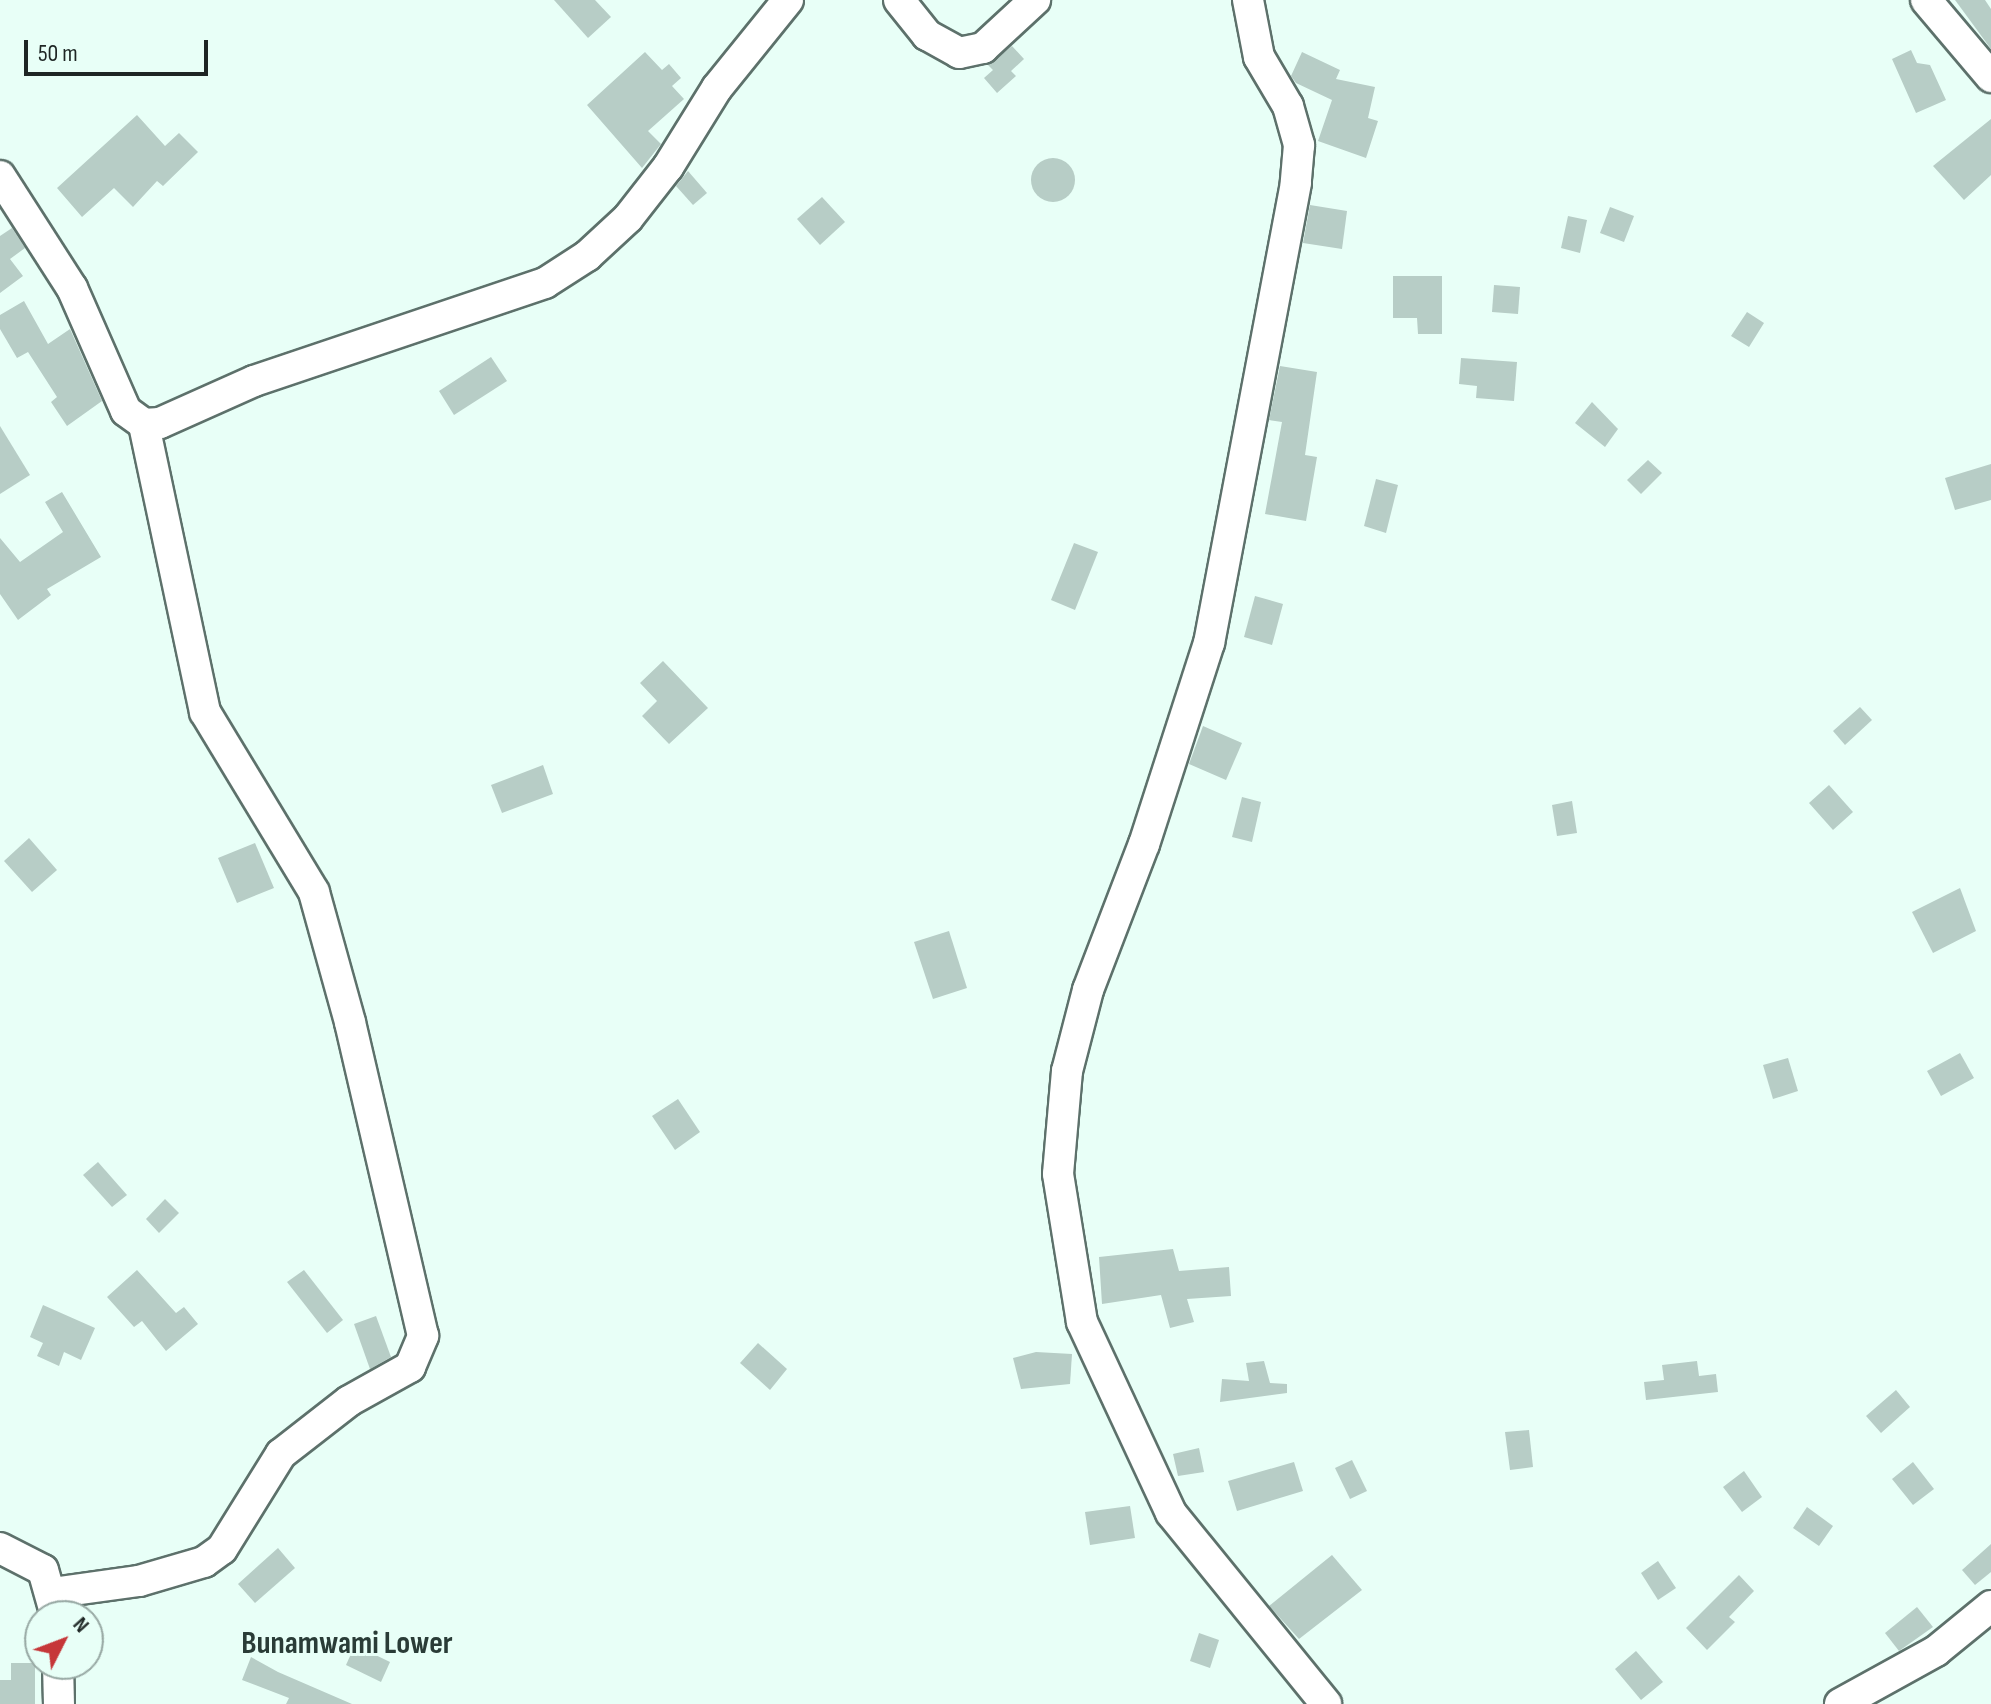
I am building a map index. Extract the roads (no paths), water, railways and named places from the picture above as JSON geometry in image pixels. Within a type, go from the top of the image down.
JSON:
[{"type":"street","points":[[0,176],[72,288],[126,411],[144,424],[160,423],[254,381],[545,283],[587,256],[628,218],[752,39],[788,0]]},
{"type":"street","points":[[899,0],[927,35],[959,53],[983,48],[1035,0]]},
{"type":"street","points":[[1926,0],[1991,77]]},
{"type":"street","points":[[1251,2],[1259,57],[1288,106],[1299,145],[1294,198],[1209,643],[1144,844],[1088,990],[1067,1071],[1058,1174],[1082,1322],[1164,1499],[1326,1704]]},
{"type":"street","points":[[72,1600],[204,1562],[222,1549],[281,1454],[349,1401],[410,1367],[423,1336],[350,1022],[314,892],[205,712],[144,424]]},
{"type":"street","points":[[0,1548],[43,1570],[52,1600]]},
{"type":"street","points":[[1840,1704],[1936,1651],[1991,1606]]},
{"type":"street","points":[[58,1680],[59,1704]]},
{"type":"district","name":"Bunamwami Lower","points":[[347,1644]]}]
